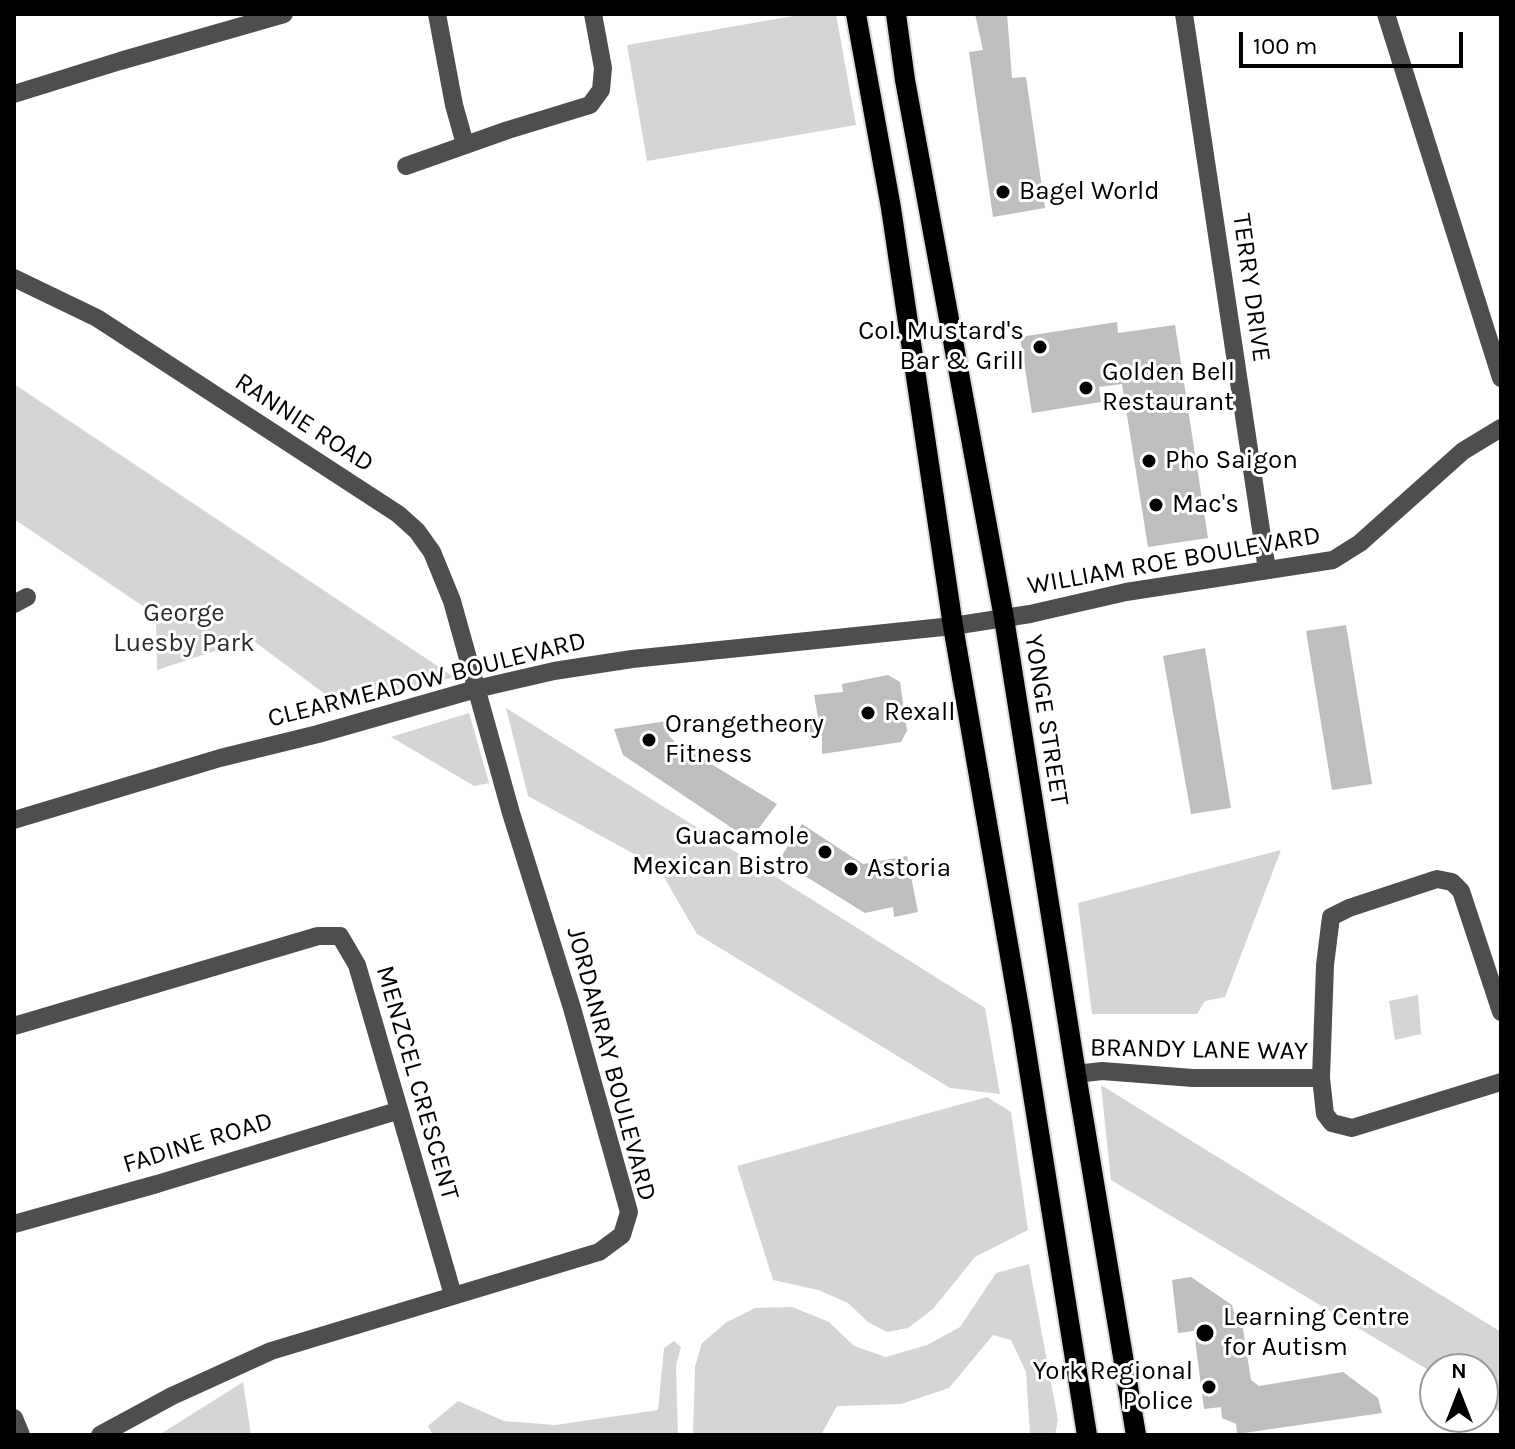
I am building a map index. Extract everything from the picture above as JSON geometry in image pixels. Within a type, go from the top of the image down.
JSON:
[{"type":"main road","points":[[856,14],[891,208],[953,626],[1022,1025],[1087,1435]]},
{"type":"main road","name":"YONGE STREET","points":[[896,14],[908,95],[1004,618],[1136,1435]]},
{"type":"street","points":[[14,94],[284,14]]},
{"type":"street","points":[[437,14],[465,144]]},
{"type":"street","points":[[406,166],[590,105],[601,90],[603,68],[593,14]]},
{"type":"street","name":"TERRY DRIVE","points":[[1184,14],[1267,570]]},
{"type":"street","points":[[1386,14],[1501,378]]},
{"type":"street","name":"RANNIE ROAD","points":[[14,278],[97,318],[398,514],[417,531],[442,573],[476,689]]},
{"type":"street","name":"WILLIAM ROE BOULEVARD","points":[[1004,618],[1126,592],[1333,560],[1360,543],[1463,451],[1501,428]]},
{"type":"street","name":"CLEARMEADOW BOULEVARD","points":[[14,820],[220,758],[554,671],[632,659],[778,646],[1004,618]]},
{"type":"street","name":"JORDANRAY BOULEVARD","points":[[100,1435],[172,1396],[271,1351],[599,1252],[622,1235],[629,1212],[572,1008],[476,689]]},
{"type":"street","name":"BRANDY LANE WAY","points":[[1501,1012],[1461,891],[1452,882],[1437,879],[1331,917],[1321,1078],[1325,1114],[1332,1123],[1352,1128],[1501,1082]]},
{"type":"street","name":"MENZCEL CRESCENT","points":[[14,1026],[318,936],[340,936],[357,965],[453,1295]]},
{"type":"street","name":"BRANDY LANE WAY","points":[[1076,1074],[1102,1071],[1193,1078],[1321,1078]]},
{"type":"street","name":"FADINE ROAD","points":[[14,1224],[397,1111]]},
{"type":"street","points":[[14,1418],[21,1435]]},
{"type":"green space","points":[[805,14],[836,14],[856,125],[647,161],[627,45]]},
{"type":"green space","name":"George Luesby Park","points":[[14,384],[454,677],[345,709],[251,639],[157,670],[156,615],[14,519]]},
{"type":"green space","points":[[506,708],[985,1008],[1000,1094],[950,1088],[697,934],[658,867],[528,796]]},
{"type":"green space","points":[[469,713],[489,783],[474,786],[391,737]]},
{"type":"green space","points":[[1281,850],[1225,997],[1205,1001],[1197,1014],[1092,1014],[1078,903]]},
{"type":"green space","points":[[1418,995],[1421,1034],[1395,1040],[1389,1001]]},
{"type":"green space","points":[[1101,1085],[1501,1332],[1501,1413],[1499,1353],[1419,1353],[1419,1364],[1111,1180]]},
{"type":"green space","points":[[987,1097],[1011,1112],[1028,1230],[975,1257],[933,1309],[908,1328],[887,1332],[868,1322],[848,1303],[818,1290],[773,1280],[737,1166]]},
{"type":"green space","points":[[1029,1264],[1058,1420],[1055,1435],[1030,1435],[1026,1372],[1011,1340],[993,1335],[949,1388],[901,1404],[837,1406],[821,1435],[693,1435],[695,1367],[702,1343],[727,1322],[755,1308],[792,1307],[829,1322],[854,1346],[886,1357],[927,1345],[960,1327],[996,1273]]},
{"type":"green space","points":[[674,1341],[681,1347],[676,1365],[678,1435],[433,1435],[428,1426],[458,1401],[504,1421],[555,1425],[658,1410],[664,1348]]},
{"type":"green space","points":[[243,1382],[251,1435],[159,1435]]},
{"type":"building","points":[[975,14],[1007,14],[1012,78],[1026,77],[1045,208],[993,217],[969,52],[983,50]]},
{"type":"building","points":[[1117,322],[1118,333],[1175,325],[1208,538],[1148,547],[1122,384],[1099,387],[1101,402],[1032,413],[1020,337]]},
{"type":"building","points":[[1346,625],[1372,784],[1332,790],[1306,631]]},
{"type":"building","points":[[1205,648],[1231,808],[1191,814],[1163,656]]},
{"type":"building","points":[[888,675],[900,682],[907,731],[901,742],[822,754],[822,736],[809,737],[807,725],[819,723],[814,695],[843,692],[842,684]]},
{"type":"building","points":[[667,721],[669,736],[675,742],[777,804],[750,840],[623,755],[614,729]]},
{"type":"building","points":[[802,824],[863,864],[907,856],[918,912],[894,917],[893,907],[865,913],[779,860]]},
{"type":"building","points":[[1191,1277],[1232,1305],[1237,1325],[1242,1323],[1251,1380],[1259,1386],[1343,1372],[1378,1398],[1382,1413],[1237,1434],[1236,1424],[1222,1418],[1221,1407],[1204,1409],[1194,1331],[1178,1333],[1172,1280]]},
{"type":"place","name":"Bagel World","points":[[1003,192]]},
{"type":"place","name":"Col. Mustard's Bar & Grill","points":[[1040,347]]},
{"type":"place","name":"Golden Bell Restaurant","points":[[1086,388]]},
{"type":"place","name":"Pho Saigon","points":[[1149,461]]},
{"type":"place","name":"Mac's","points":[[1156,505]]},
{"type":"place","name":"Rexall","points":[[868,713]]},
{"type":"place","name":"Orangetheory Fitness","points":[[649,740]]},
{"type":"place","name":"Guacamole Mexican Bistro","points":[[825,852]]},
{"type":"place","name":"Astoria","points":[[851,869]]},
{"type":"place","name":"Learning Centre for Autism","points":[[1205,1333]]},
{"type":"place","name":"York Regional Police","points":[[1209,1387]]}]
